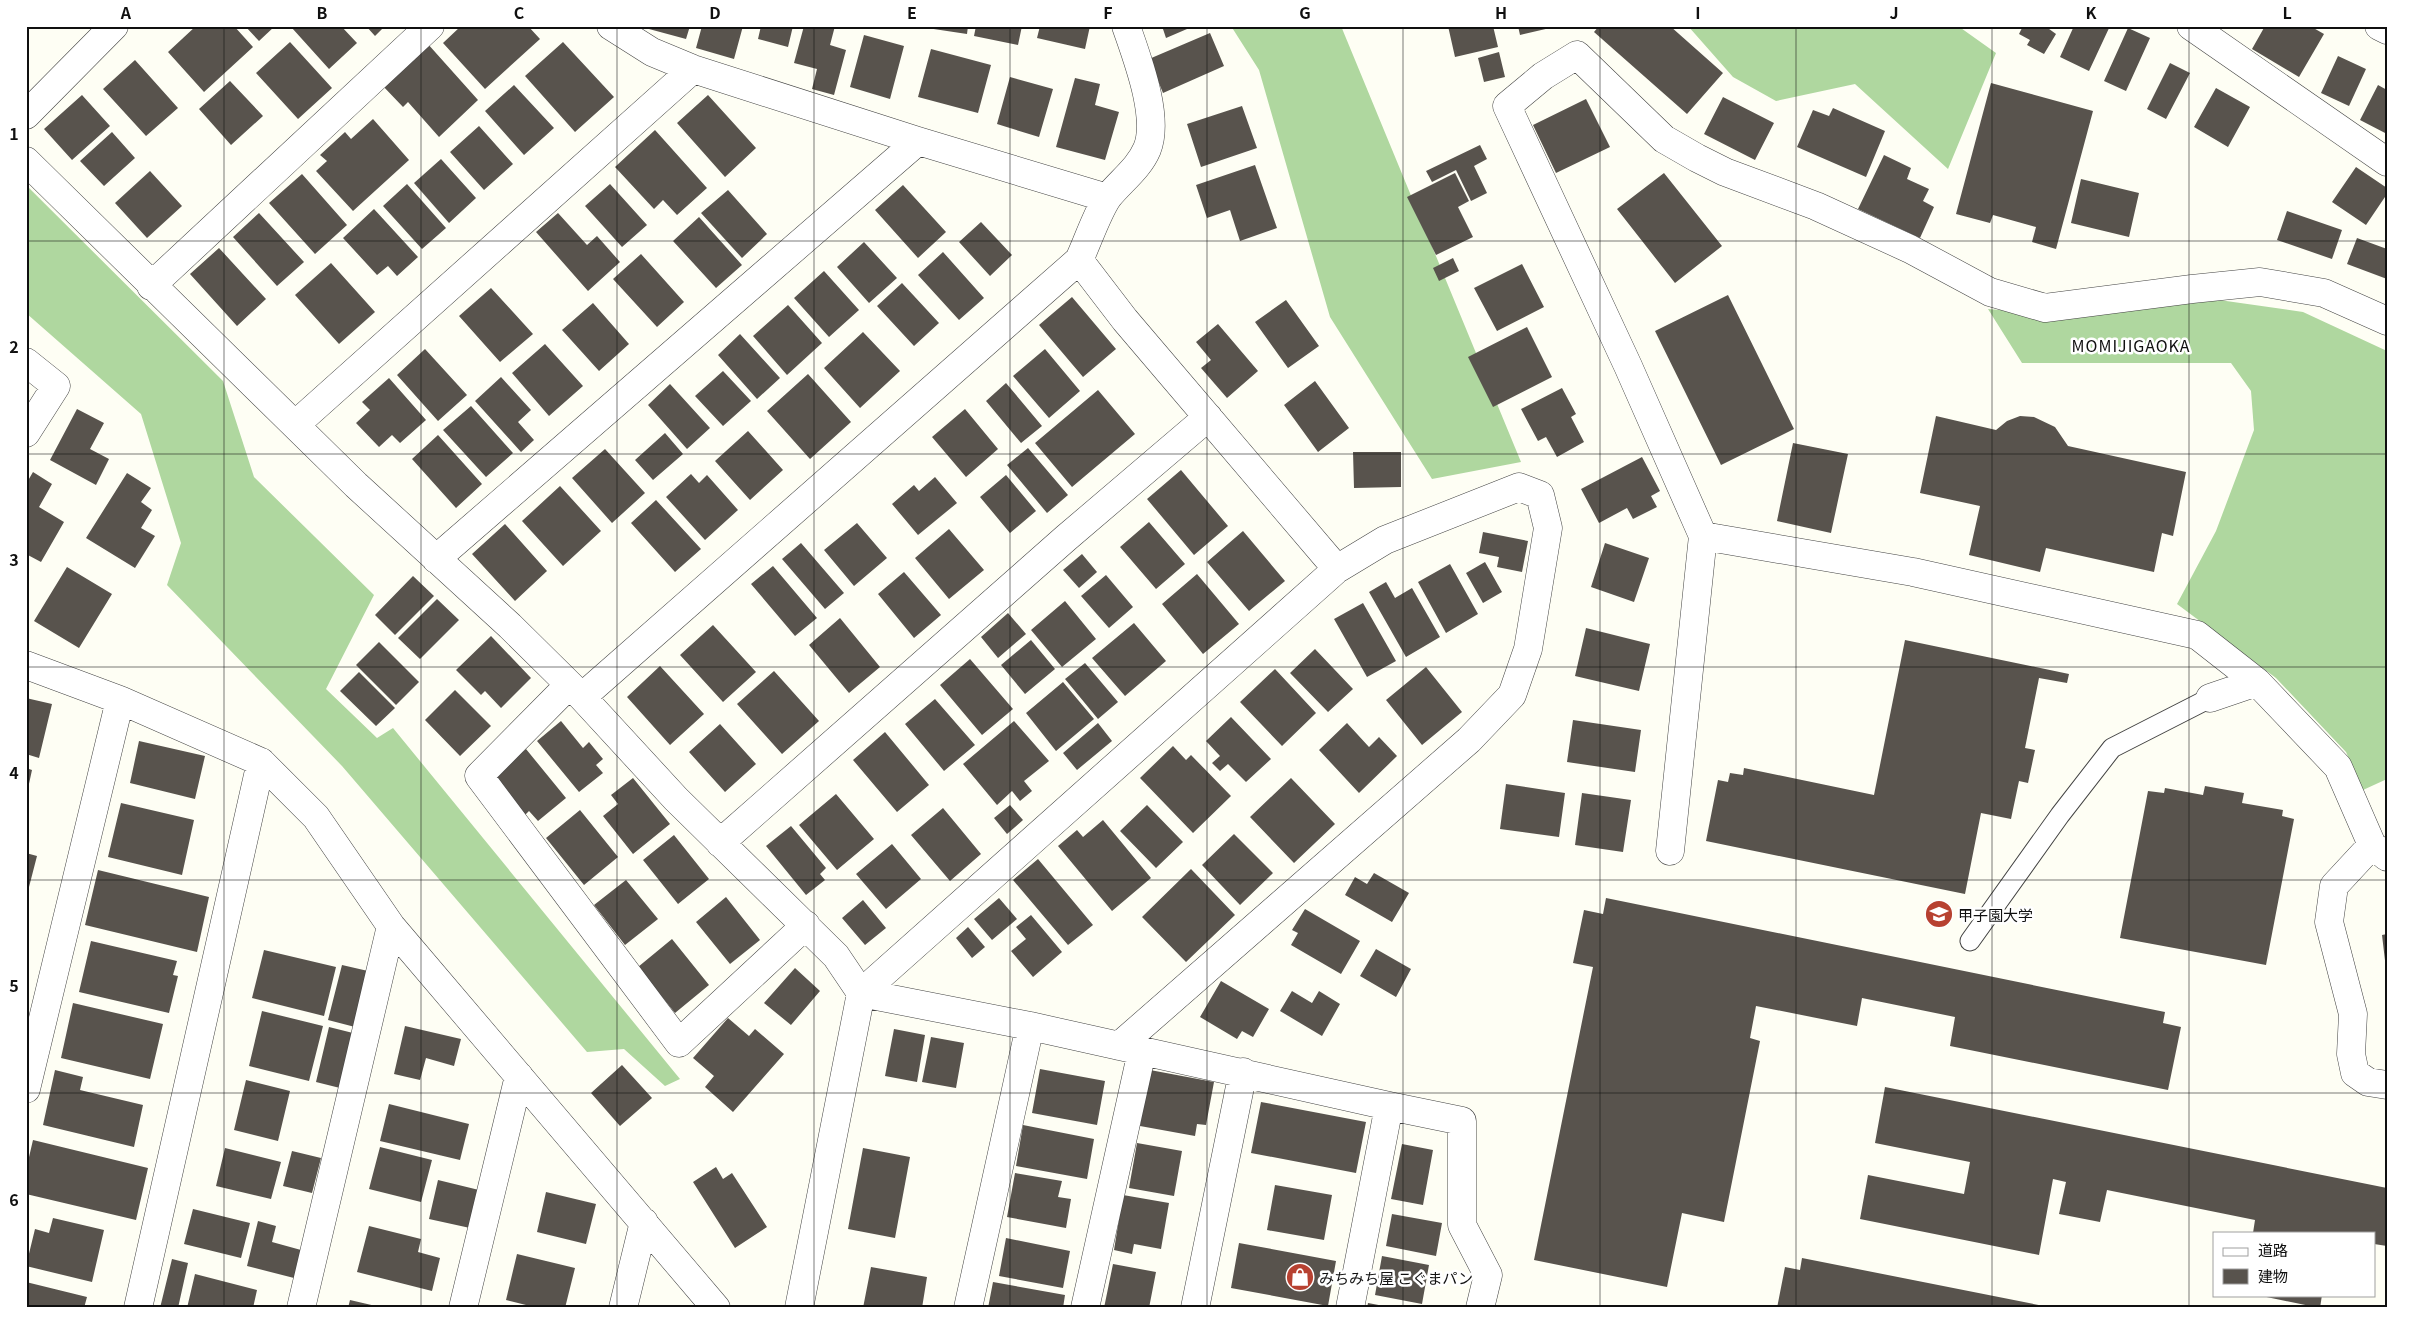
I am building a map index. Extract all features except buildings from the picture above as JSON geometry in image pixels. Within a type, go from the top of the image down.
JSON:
[{"type":"street","points":[[26,115],[114,26]]},
{"type":"street","points":[[151,286],[430,26]]},
{"type":"street","points":[[611,26],[652,52],[693,69],[918,141],[1107,198]]},
{"type":"street","points":[[806,925],[679,1043],[479,776],[1079,260],[1107,198],[1131,173],[1147,149],[1152,119],[1137,56],[1126,26]]},
{"type":"street","points":[[2191,26],[2387,162]]},
{"type":"street","points":[[2379,26],[2387,30]]},
{"type":"street","points":[[1670,851],[1703,536],[1628,366],[1507,106],[1543,76],[1577,55],[1664,139],[1697,158],[1725,172],[1816,206],[1910,249],[1990,292],[2045,308],[2260,282],[2324,293],[2387,320]]},
{"type":"street","points":[[295,425],[693,69]]},
{"type":"street","points":[[436,559],[918,141]]},
{"type":"street","points":[[26,161],[151,286],[295,425],[436,559],[510,626],[576,691],[720,843],[836,956],[861,993],[1030,1026],[1462,1122],[1462,1225],[1488,1275],[1480,1308]]},
{"type":"street","points":[[1079,260],[1125,320],[1337,569]]},
{"type":"street","points":[[26,362],[56,386],[26,433]]},
{"type":"street","points":[[720,843],[1066,538],[1208,417]]},
{"type":"street","points":[[799,1308],[861,993],[1337,569],[1385,540],[1519,487],[1540,495],[1548,528],[1528,648],[1512,696],[1469,740],[1130,1048],[1085,1308]]},
{"type":"street","points":[[1703,536],[1913,572],[2197,635],[2256,682],[2338,767],[2379,851],[2334,886],[2329,922],[2353,1014],[2352,1054],[2355,1072],[2368,1082],[2387,1085]]},
{"type":"street","points":[[26,666],[120,700],[261,762],[316,817],[390,926],[716,1308]]},
{"type":"street","points":[[2210,698],[2256,682]]},
{"type":"street","points":[[26,1089],[120,700]]},
{"type":"street","points":[[138,1308],[261,762]]},
{"type":"street","points":[[301,1308],[390,926]]},
{"type":"street","points":[[968,1308],[1030,1026]]},
{"type":"street","points":[[1195,1308],[1243,1072]]},
{"type":"street","points":[[464,1308],[519,1076]]},
{"type":"street","points":[[1350,1308],[1389,1106]]},
{"type":"street","points":[[623,1308],[644,1222]]},
{"type":"lane","points":[[1970,941],[2060,815],[2112,748],[2210,698]]},
{"type":"green space","points":[[1231,26],[1341,26],[1521,462],[1432,479],[1330,317],[1259,70]]},
{"type":"green space","points":[[1688,26],[1958,26],[1996,53],[1948,169],[1855,84],[1776,101],[1733,77]]},
{"type":"green space","points":[[26,185],[223,381],[254,477],[374,595],[326,689],[377,738],[393,728],[680,1079],[665,1086],[624,1049],[587,1052],[342,766],[167,585],[181,543],[141,414],[26,313]]},
{"type":"green space","points":[[2198,297],[2303,312],[2387,351],[2387,779],[2363,790],[2346,752],[2276,678],[2177,604],[2216,531],[2254,430],[2251,391],[2231,363],[2022,363],[1988,309],[2074,316]]},
{"type":"place","name":"甲子園大学","points":[[1939,914]]},
{"type":"place","name":"みちみち屋 こぐまパン","points":[[1300,1277]]},
{"type":"district","name":"MOMIJIGAOKA","points":[[2131,345]]}]
